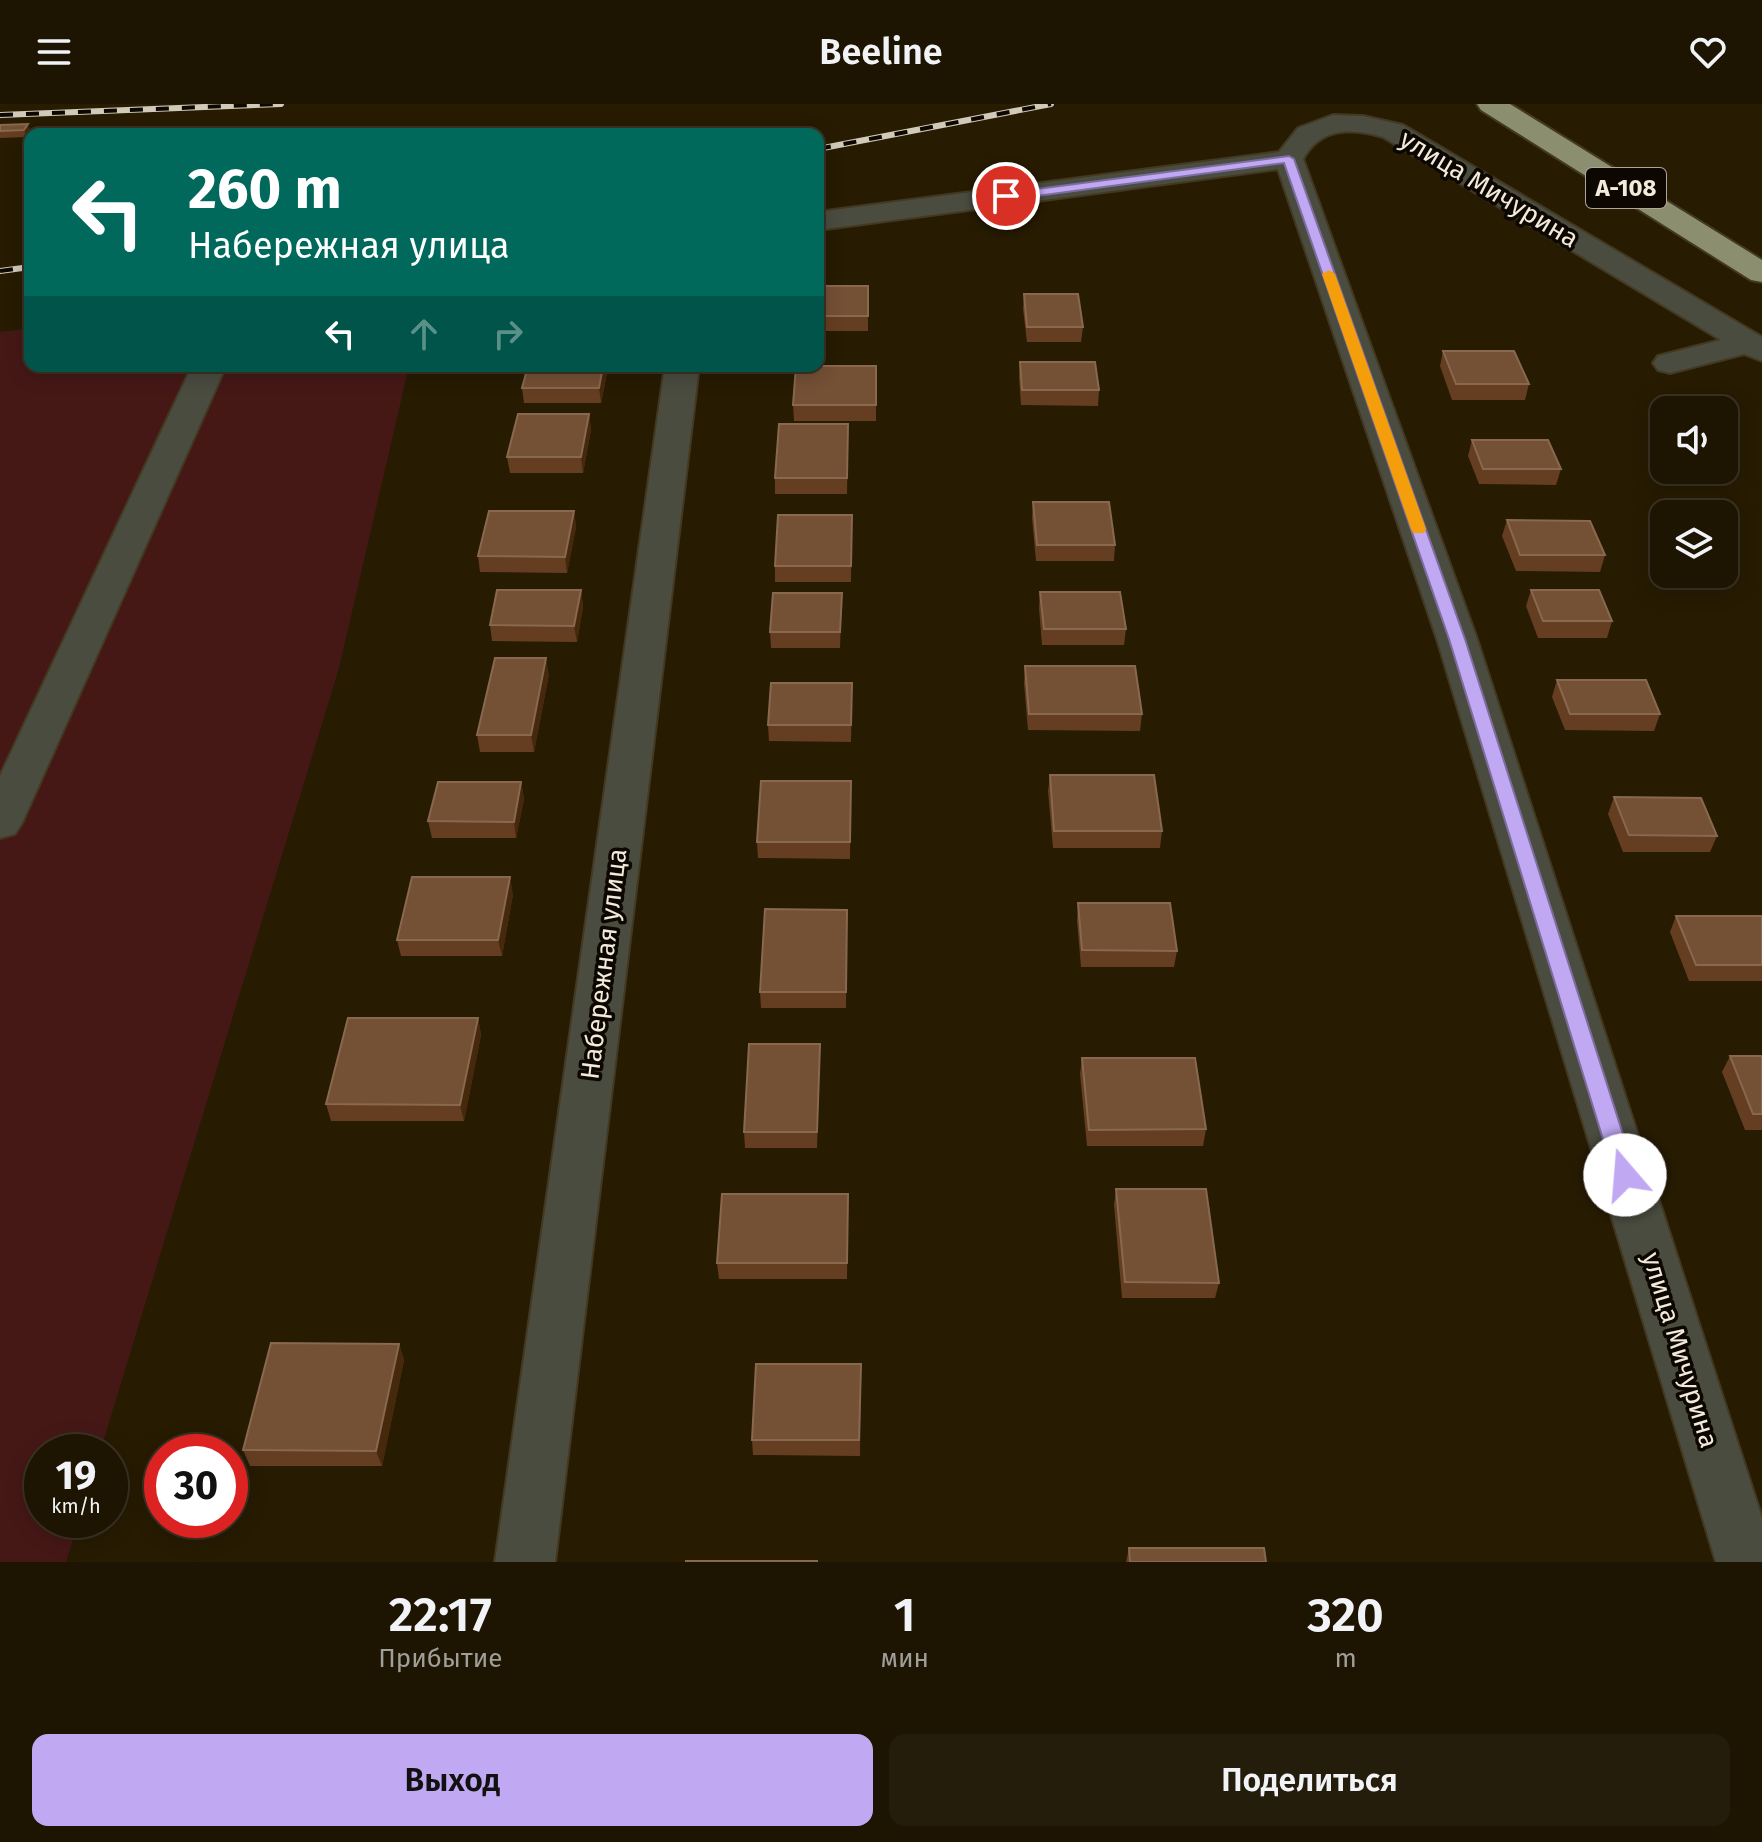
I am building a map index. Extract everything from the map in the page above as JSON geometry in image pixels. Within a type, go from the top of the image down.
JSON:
[{"type":"highway","name":"А-108","points":[[1491,104],[1762,273]]},
{"type":"street","name":"улица Мичурина","points":[[1746,1562],[1457,639],[1289,159],[1293,147],[1308,132],[1330,123],[1346,121],[1393,131],[1755,347]]},
{"type":"street","points":[[824,220],[1289,159]]},
{"type":"street","points":[[1670,363],[1755,347]]},
{"type":"street","points":[[0,823],[206,372]]},
{"type":"street","name":"Набережная улица","points":[[525,1562],[681,372]]},
{"type":"shaded area","points":[[24,329],[24,372],[408,372],[339,668],[105,1434],[24,1434],[24,1538],[73,1538],[66,1562],[0,1562],[0,332]]},
{"type":"building","points":[[28,124],[24,130],[0,131],[0,125]]},
{"type":"building","points":[[824,286],[868,286],[868,316],[824,316]]},
{"type":"building","points":[[1024,294],[1078,294],[1083,327],[1027,327]]},
{"type":"building","points":[[1443,351],[1514,351],[1529,384],[1456,384]]},
{"type":"building","points":[[1020,362],[1095,362],[1099,390],[1022,390]]},
{"type":"building","points":[[824,366],[876,366],[876,405],[793,405],[796,372],[824,372]]},
{"type":"building","points":[[526,372],[602,372],[599,388],[522,388]]},
{"type":"building","points":[[518,414],[589,414],[581,457],[507,457]]},
{"type":"building","points":[[779,424],[848,424],[847,478],[775,478]]},
{"type":"building","points":[[1472,440],[1548,440],[1561,469],[1483,469]]},
{"type":"building","points":[[1033,502],[1109,502],[1115,545],[1037,545]]},
{"type":"building","points":[[489,511],[574,511],[565,557],[478,556]]},
{"type":"building","points":[[778,515],[852,515],[851,566],[775,566]]},
{"type":"building","points":[[1507,520],[1590,521],[1605,555],[1520,555]]},
{"type":"building","points":[[497,590],[581,590],[574,626],[490,625]]},
{"type":"building","points":[[1531,590],[1599,590],[1612,621],[1543,621]]},
{"type":"building","points":[[1040,592],[1120,592],[1126,629],[1044,629]]},
{"type":"building","points":[[773,593],[842,593],[840,632],[770,632]]},
{"type":"building","points":[[495,658],[546,658],[531,735],[477,735]]},
{"type":"building","points":[[1025,666],[1135,666],[1142,714],[1029,714]]},
{"type":"building","points":[[1557,680],[1646,680],[1660,714],[1570,714]]},
{"type":"building","points":[[771,683],[852,683],[851,725],[768,725]]},
{"type":"building","points":[[1050,775],[1154,775],[1162,831],[1054,831]]},
{"type":"building","points":[[761,781],[851,781],[850,842],[757,842]]},
{"type":"building","points":[[438,782],[521,782],[514,822],[428,821]]},
{"type":"building","points":[[1614,797],[1701,798],[1717,836],[1629,835]]},
{"type":"building","points":[[412,877],[510,877],[498,940],[397,940]]},
{"type":"building","points":[[1078,903],[1170,903],[1177,951],[1082,950]]},
{"type":"building","points":[[765,909],[847,910],[846,992],[760,992]]},
{"type":"building","points":[[1676,916],[1762,916],[1762,965],[1696,965]]},
{"type":"building","points":[[348,1018],[478,1018],[460,1105],[326,1104]]},
{"type":"building","points":[[749,1044],[820,1044],[817,1132],[744,1132]]},
{"type":"building","points":[[1730,1056],[1762,1056],[1762,1114],[1753,1114]]},
{"type":"building","points":[[1082,1058],[1195,1058],[1206,1129],[1089,1130]]},
{"type":"building","points":[[1116,1189],[1206,1189],[1219,1283],[1125,1282]]},
{"type":"building","points":[[722,1194],[848,1194],[847,1263],[717,1263]]},
{"type":"building","points":[[271,1343],[399,1344],[376,1451],[248,1450],[247,1434]]},
{"type":"building","points":[[756,1364],[861,1364],[859,1440],[752,1440]]},
{"type":"building","points":[[1129,1548],[1264,1548],[1266,1562],[1130,1562]]},
{"type":"building","points":[[686,1561],[818,1561],[686,1562]]},
{"type":"railway","points":[[0,115],[281,104]]},
{"type":"railway","points":[[824,148],[1051,104]]},
{"type":"railway","points":[[0,271],[24,268]]},
{"type":"slow traffic","points":[[1329,274],[1419,529]]},
{"type":"route","points":[[1006,196],[1289,159],[1457,639],[1625,1175]]}]
